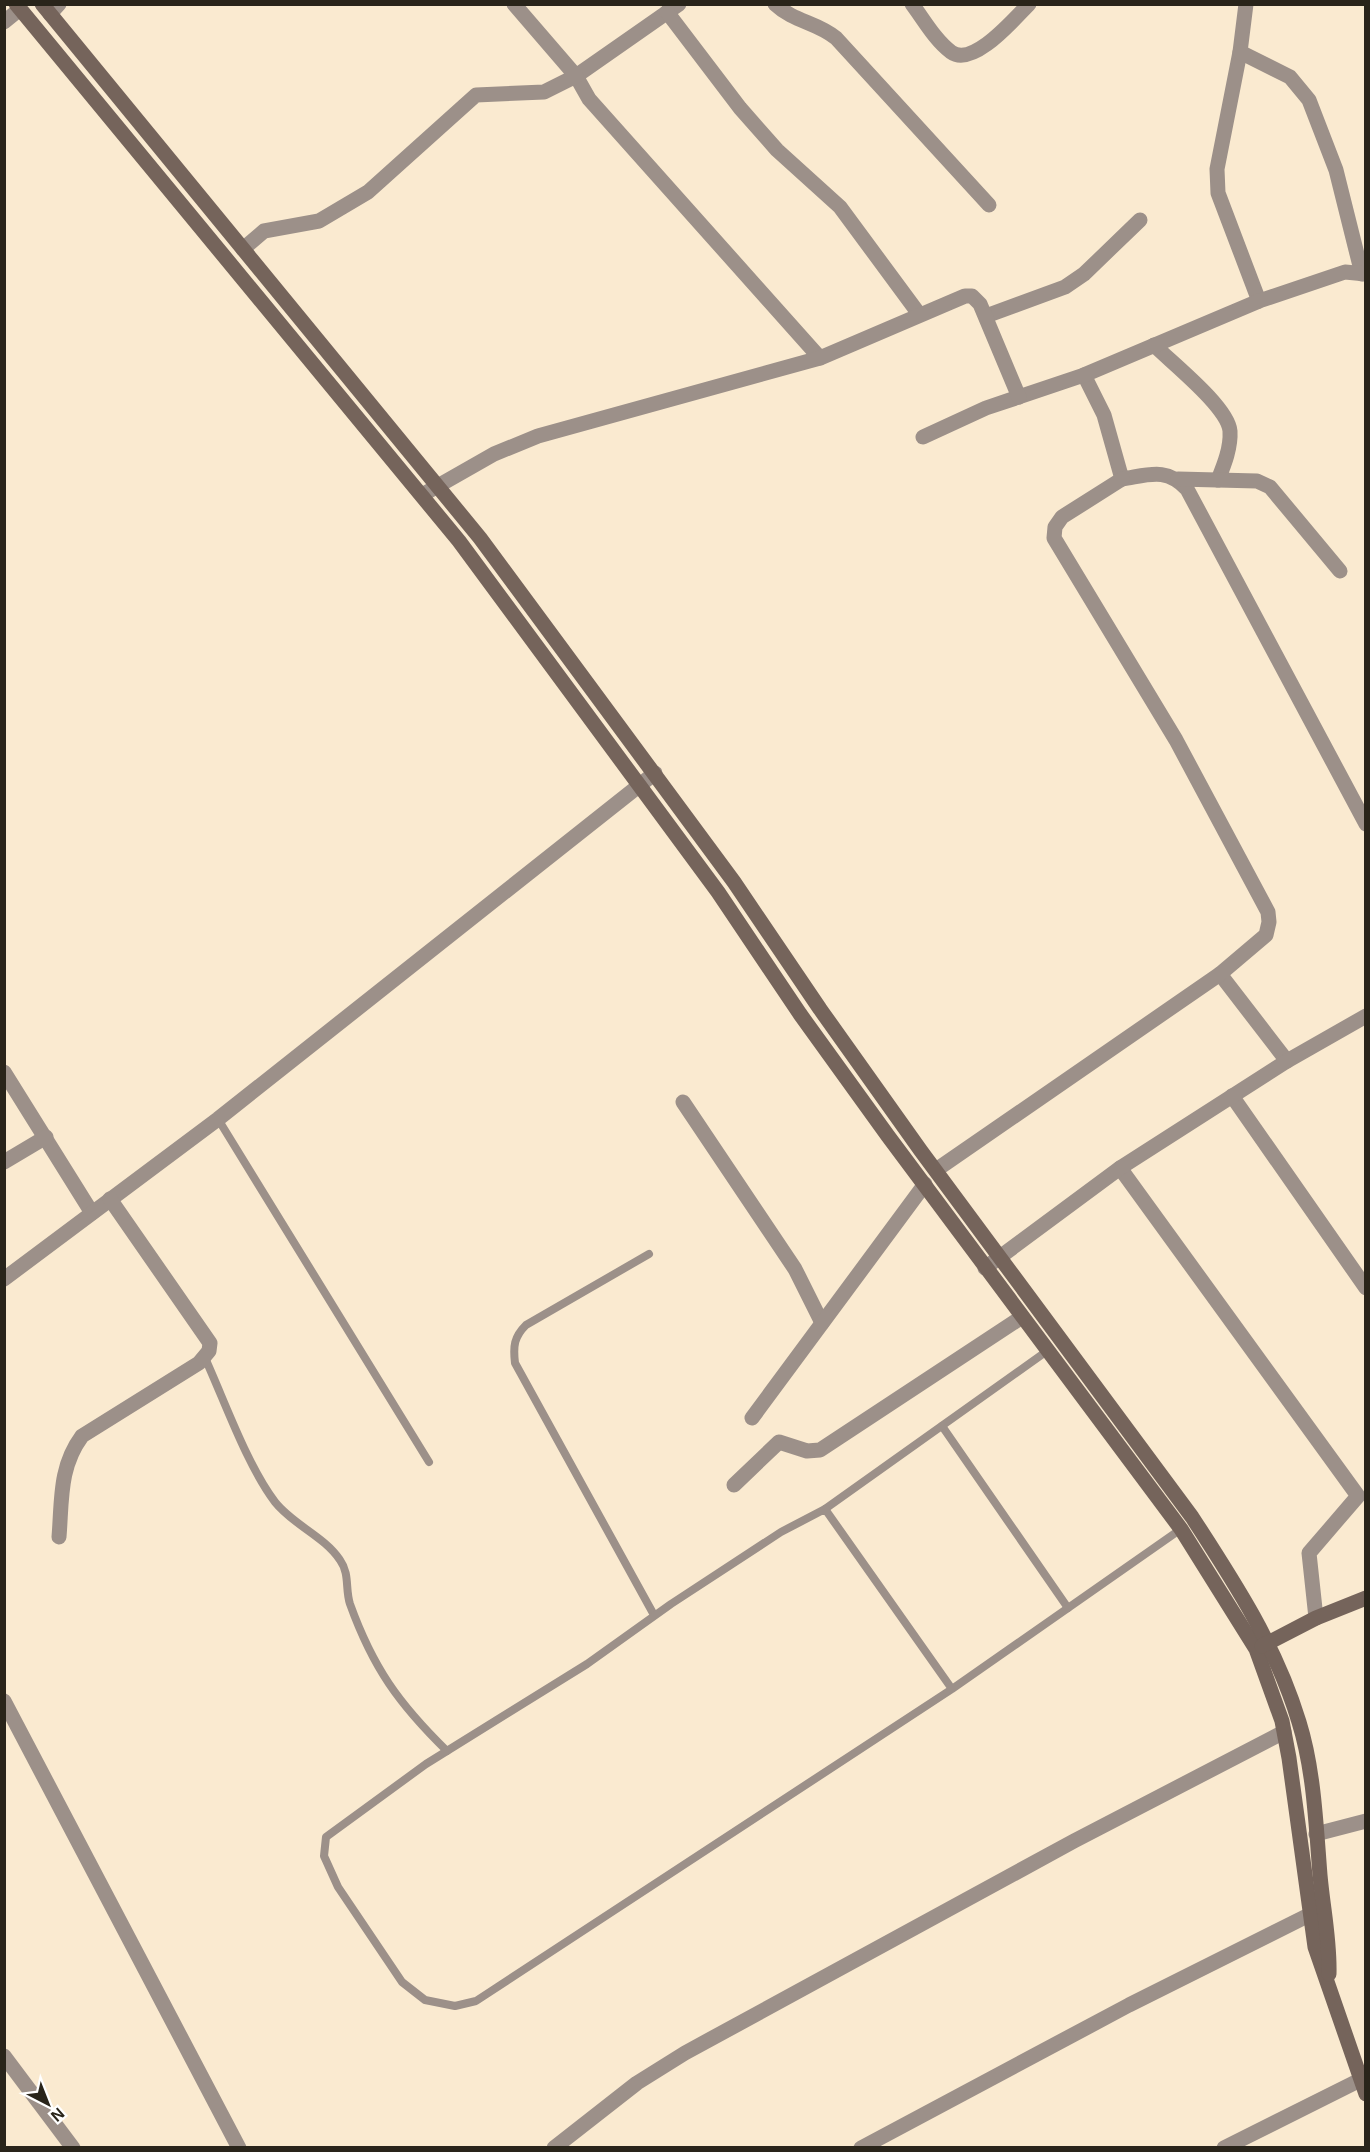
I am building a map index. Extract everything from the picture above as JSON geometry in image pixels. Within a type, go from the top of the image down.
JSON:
[{"type":"main road","points":[[18,7],[459,541],[718,892],[861,1099],[1181,1529],[1263,1646],[1284,1732],[1317,1914],[1330,1941],[1329,1982],[1363,2087]]},
{"type":"main road","points":[[50,8],[243,249],[437,484],[655,773],[936,1170],[1192,1517],[1233,1579],[1299,1723],[1316,1834],[1317,1914]]},
{"type":"main road","points":[[1263,1646],[1316,1618],[1365,1598]]},
{"type":"street","points":[[514,4],[576,76],[589,99],[820,358]]},
{"type":"street","points":[[776,4],[794,19],[814,24],[836,38],[989,205]]},
{"type":"street","points":[[912,4],[952,53],[964,56],[977,52],[1029,4]]},
{"type":"street","points":[[1246,4],[1240,52],[1217,169],[1218,193],[1259,301]]},
{"type":"street","points":[[4,22],[18,7]]},
{"type":"street","points":[[243,249],[264,231],[319,221],[368,192],[476,95],[544,92],[576,76],[673,8],[740,108],[777,150],[840,207],[919,314]]},
{"type":"street","points":[[922,437],[986,408],[1084,375],[1259,301],[1345,272],[1364,274],[1336,170],[1309,100],[1290,77],[1240,52]]},
{"type":"street","points":[[986,316],[1065,287],[1084,274],[1140,220]]},
{"type":"street","points":[[422,495],[437,484],[494,454],[538,436],[820,358],[919,314],[972,296],[980,304],[986,316],[1019,397]]},
{"type":"street","points":[[1154,345],[1221,411],[1230,429],[1228,451],[1218,480]]},
{"type":"street","points":[[1084,375],[1104,414],[1122,479]]},
{"type":"street","points":[[936,1170],[1220,974],[1266,935],[1269,922],[1268,912],[1176,740],[1054,537],[1055,527],[1062,517],[1122,479],[1166,473],[1178,479],[1187,489],[1365,824]]},
{"type":"street","points":[[1178,479],[1257,482],[1270,487],[1340,572]]},
{"type":"street","points":[[4,1279],[218,1119],[655,773]]},
{"type":"street","points":[[1220,974],[1287,1061]]},
{"type":"street","points":[[985,1268],[1120,1168],[1287,1061],[1365,1016]]},
{"type":"street","points":[[4,1072],[92,1213]]},
{"type":"street","points":[[1232,1096],[1365,1288]]},
{"type":"street","points":[[683,1102],[795,1269],[822,1323]]},
{"type":"street","points":[[4,1162],[46,1137]]},
{"type":"street","points":[[1120,1168],[1358,1497],[1309,1553],[1316,1618]]},
{"type":"street","points":[[752,1418],[925,1184]]},
{"type":"street","points":[[59,1537],[64,1471],[69,1453],[82,1436],[205,1358],[210,1343],[110,1199]]},
{"type":"street","points":[[734,1485],[779,1442],[807,1451],[820,1450],[1022,1317]]},
{"type":"street","points":[[4,1701],[239,2148]]},
{"type":"street","points":[[554,2148],[637,2083],[684,2053],[1074,1841],[1284,1732]]},
{"type":"street","points":[[1316,1834],[1365,1821]]},
{"type":"street","points":[[861,2148],[1129,2005],[1317,1914]]},
{"type":"street","points":[[6,2060],[74,2148]]},
{"type":"street","points":[[1224,2148],[1363,2087]]},
{"type":"lane","points":[[218,1119],[429,1462]]},
{"type":"lane","points":[[649,1254],[526,1325],[517,1334],[513,1348],[515,1363],[654,1615]]},
{"type":"lane","points":[[1047,1351],[825,1509],[782,1532],[654,1615],[587,1664],[447,1751],[326,1837],[324,1856],[338,1887],[402,1982],[425,2000],[454,2006],[476,2001],[952,1689],[1181,1529]]},
{"type":"lane","points":[[205,1358],[267,1491],[286,1514],[341,1561],[346,1572],[349,1601],[379,1671],[413,1718],[447,1751]]},
{"type":"lane","points":[[942,1426],[1068,1608]]},
{"type":"lane","points":[[825,1509],[952,1689]]}]
